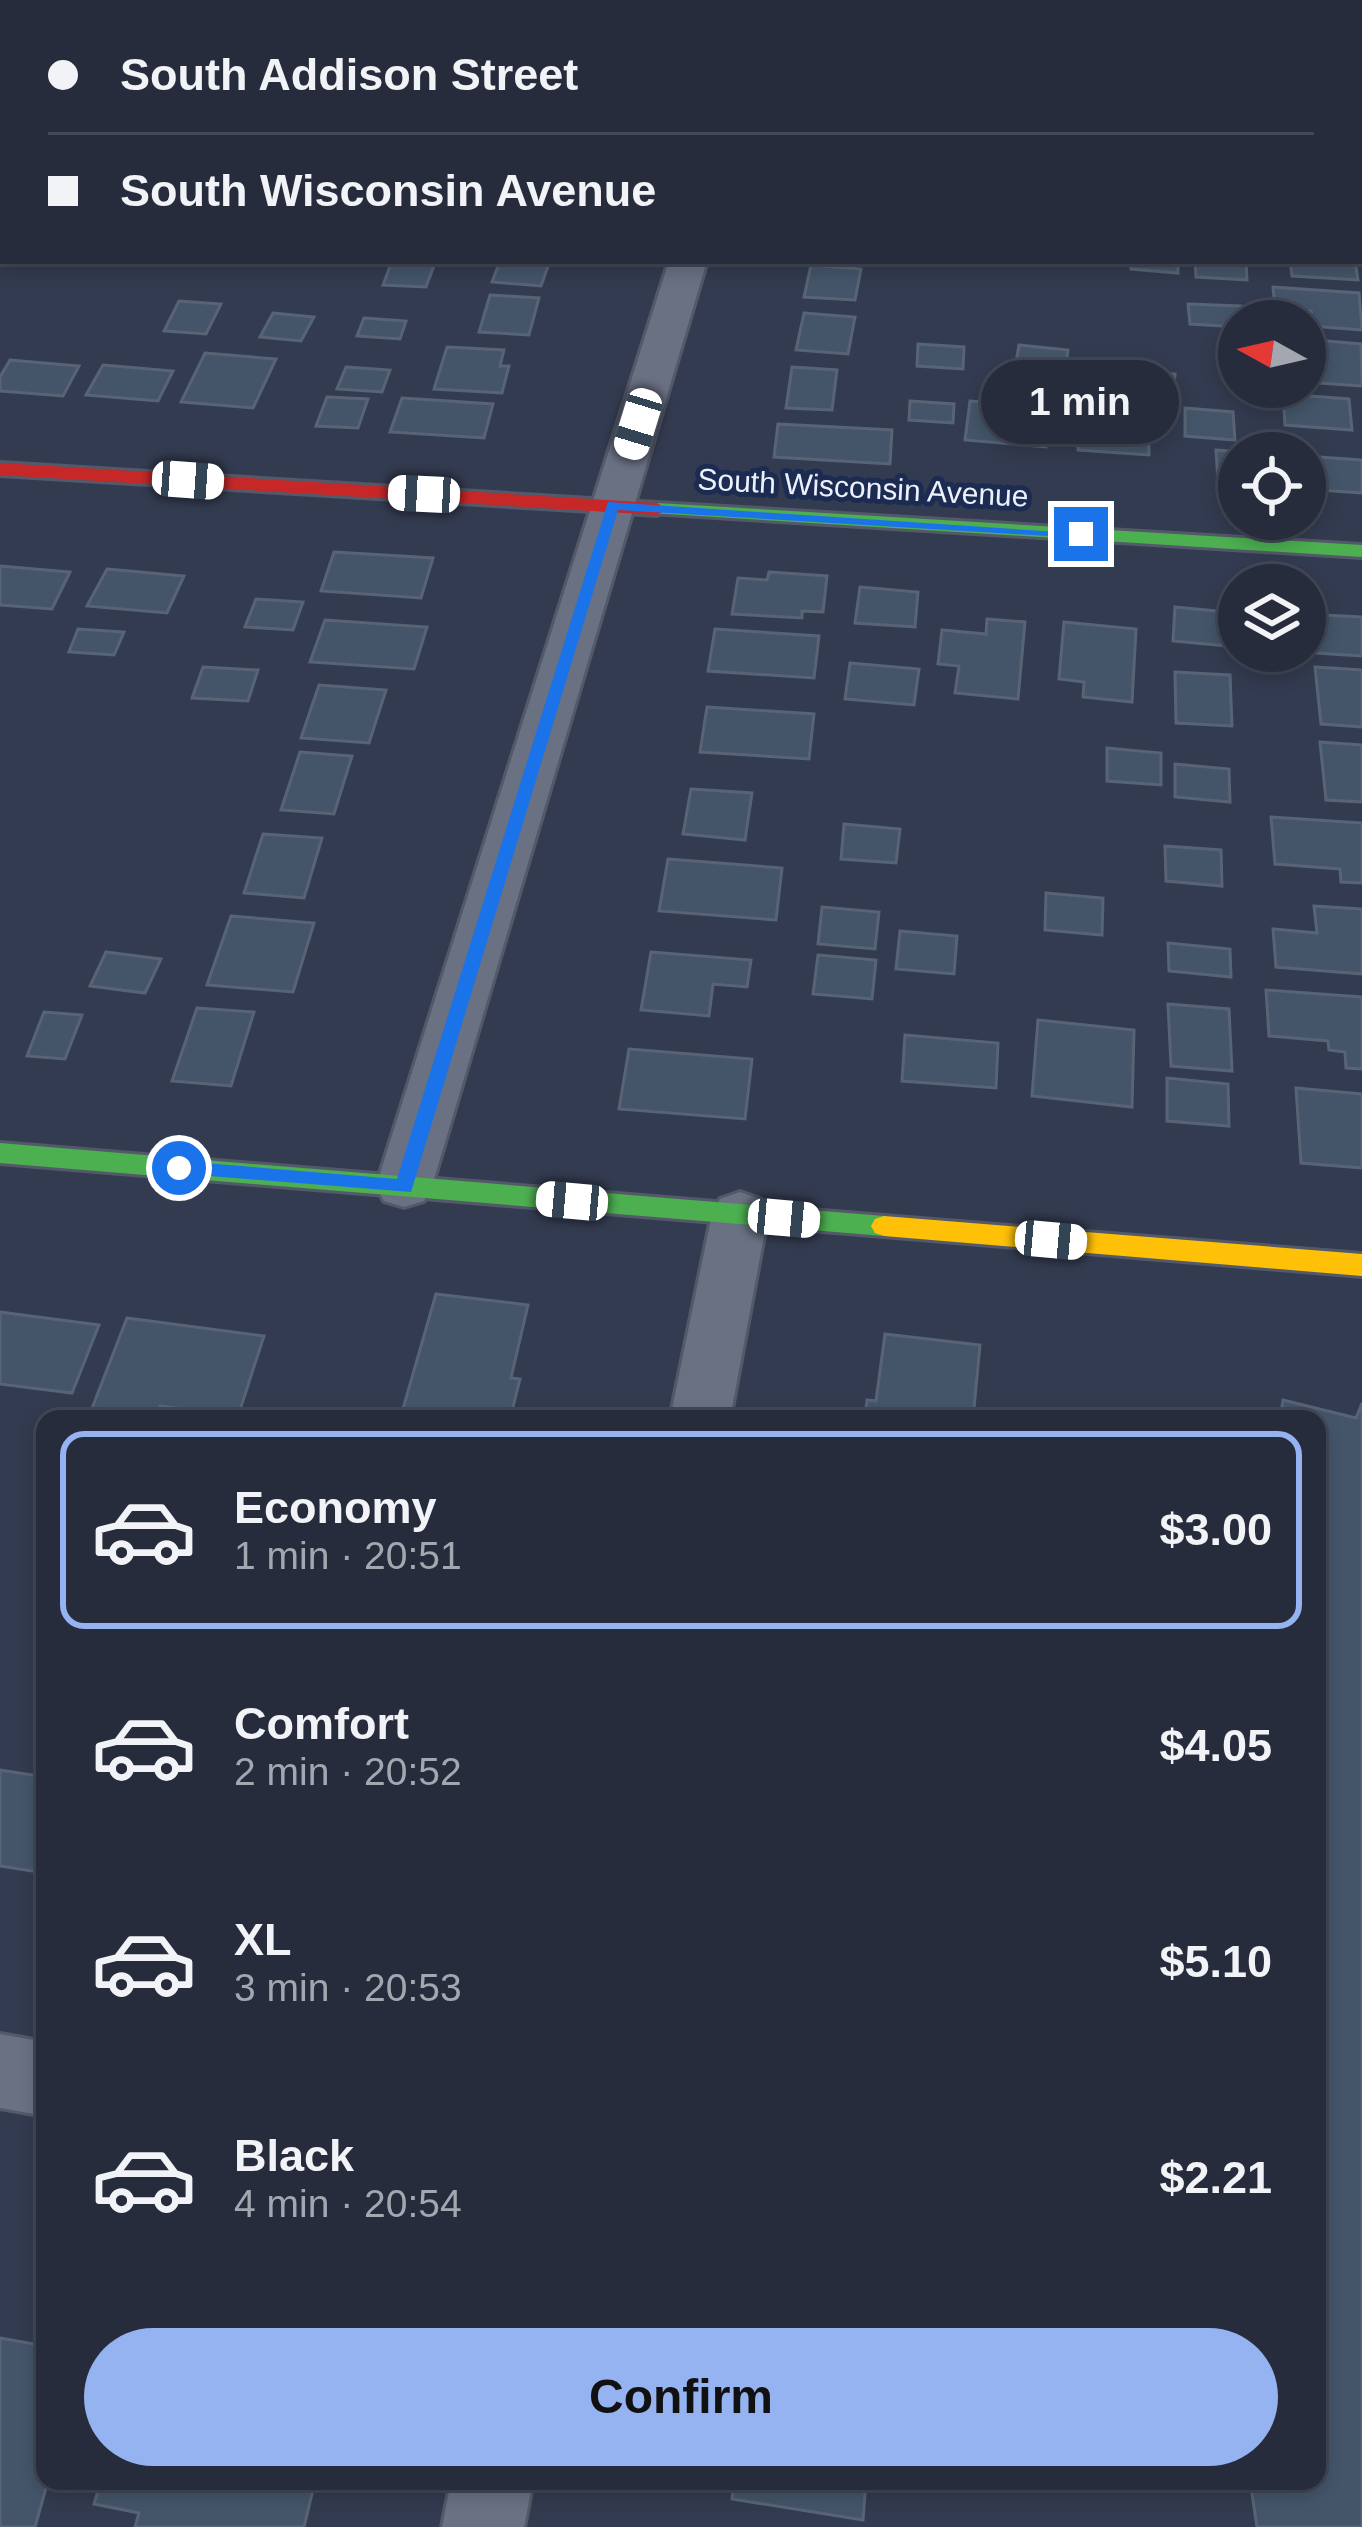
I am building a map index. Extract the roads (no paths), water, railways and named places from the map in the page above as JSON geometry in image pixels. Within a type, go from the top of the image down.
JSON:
[{"type":"street","points":[[404,1186],[687,264]]},
{"type":"street","name":"South Wisconsin Avenue","points":[[0,469],[1362,551]]},
{"type":"street","points":[[0,1153],[1362,1265]]},
{"type":"street","points":[[702,1410],[740,1214]]},
{"type":"street","points":[[0,2071],[36,2077]]},
{"type":"street","points":[[483,2527],[490,2490]]}]
